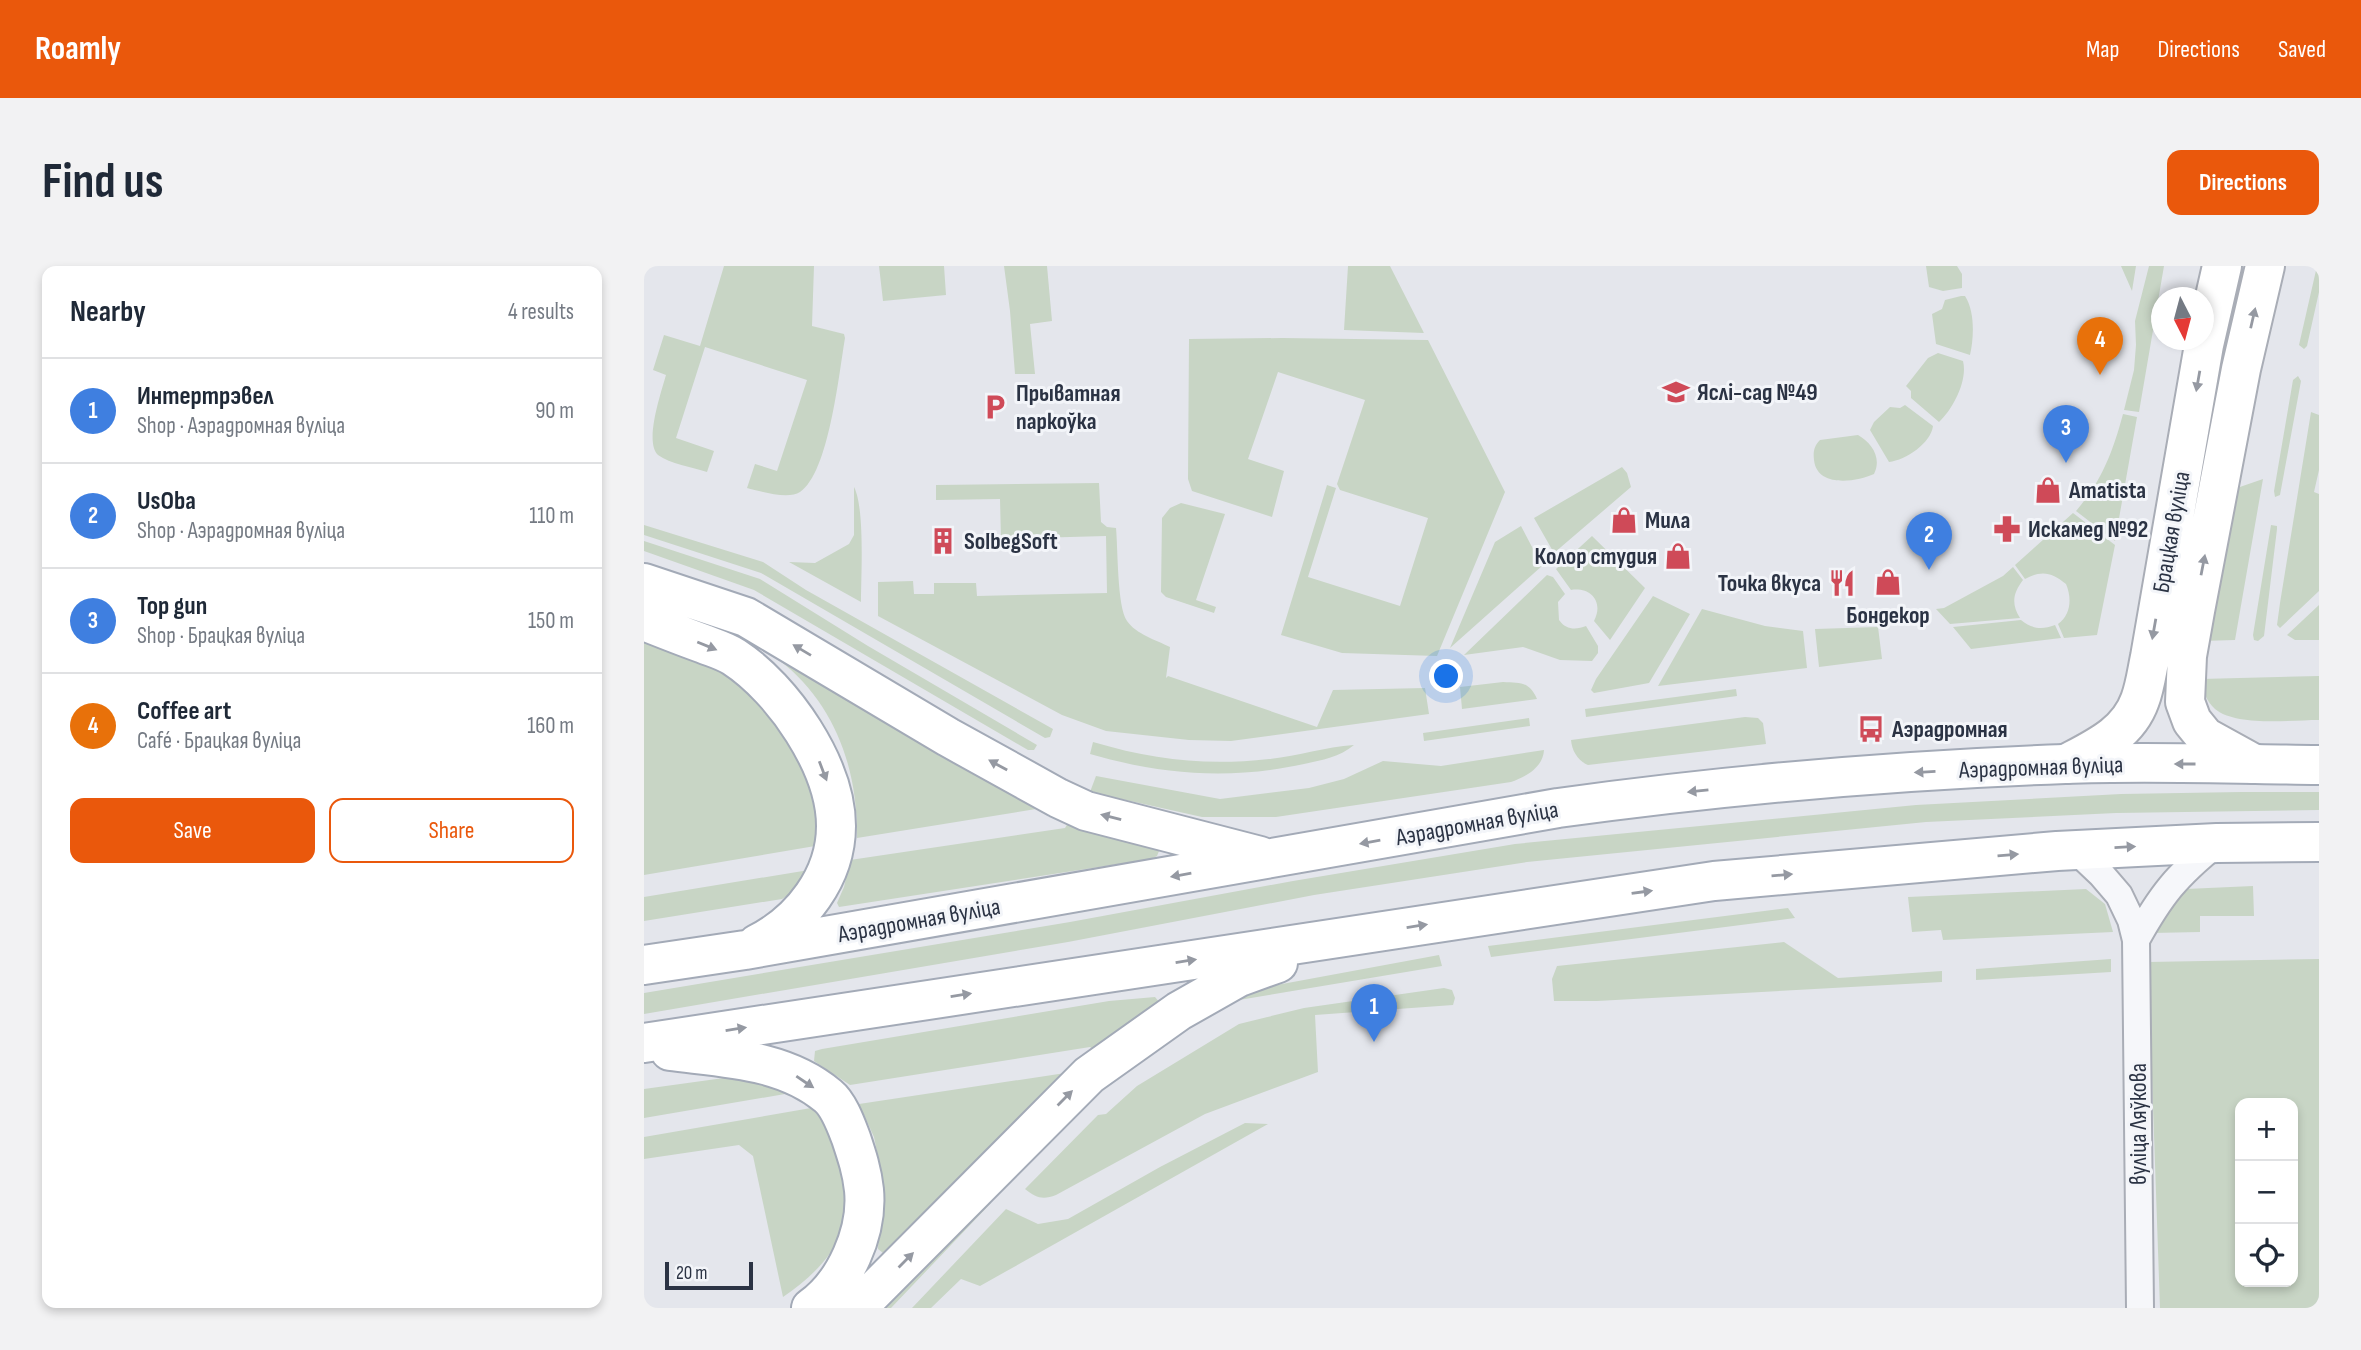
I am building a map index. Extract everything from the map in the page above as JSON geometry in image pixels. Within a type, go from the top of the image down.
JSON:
[{"type":"main road","name":"Брацкая вуліца","points":[[2066,764],[2109,741],[2129,721],[2140,701],[2204,345],[2222,266]]},
{"type":"main road","name":"Брацкая вуліца","points":[[2253,764],[2205,737],[2192,721],[2185,702],[2187,656],[2194,611],[2241,369],[2265,266]]},
{"type":"main road","points":[[644,583],[746,617],[947,737],[1086,811],[1272,859]]},
{"type":"main road","points":[[644,621],[732,656],[766,683],[791,711],[811,743],[831,794],[836,825],[833,853],[813,898],[791,922],[773,936],[745,950]]},
{"type":"main road","name":"Аэрадромная вуліца","points":[[644,965],[1617,800],[1874,775],[2066,764],[2319,765]]},
{"type":"main road","points":[[644,1043],[1714,881],[2057,850],[2217,843],[2319,842]]},
{"type":"main road","points":[[858,1308],[1089,1075],[1179,1011],[1239,977],[1349,937]]},
{"type":"main road","points":[[644,953],[691,956]]},
{"type":"main road","points":[[644,1048],[755,1062],[790,1072],[830,1097],[846,1125],[861,1166],[864,1203],[856,1247],[835,1284],[811,1308]]},
{"type":"street","points":[[2136,940],[2162,895],[2186,867],[2217,843]]},
{"type":"street","name":"вуліца Ляўкова","points":[[2057,850],[2082,856],[2101,874],[2119,895],[2131,920],[2136,940],[2140,1308]]},
{"type":"green space","points":[[724,266],[814,266],[812,326],[844,334],[836,397],[825,444],[810,481],[795,494],[774,494],[747,488],[755,464],[777,471],[807,380],[705,347],[676,438],[714,451],[707,472],[669,461],[658,455],[654,449],[653,429],[666,375],[653,370],[664,335],[700,346]]},
{"type":"green space","points":[[879,266],[944,266],[946,295],[883,301]]},
{"type":"green space","points":[[1004,266],[1047,266],[1052,321],[1030,324],[1035,374],[1015,374]]},
{"type":"green space","points":[[1348,266],[1390,266],[1424,333],[1344,330]]},
{"type":"green space","points":[[1926,266],[1957,266],[1962,274],[1962,288],[1943,291],[1929,287]]},
{"type":"green space","points":[[2121,266],[2136,266],[2132,291]]},
{"type":"green space","points":[[2149,266],[2164,266],[2160,287],[2151,287],[2151,342],[2139,412],[2124,410],[2134,370],[2135,321]]},
{"type":"green space","points":[[2317,266],[2319,292],[2307,346],[2304,349],[2299,345]]},
{"type":"green space","points":[[1965,296],[1972,317],[1970,355],[1936,344],[1932,314],[1942,309],[1945,300]]},
{"type":"green space","points":[[1189,339],[1428,340],[1505,492],[1437,656],[1342,653],[1281,635],[1327,485],[1336,488],[1308,577],[1400,606],[1428,518],[1340,490],[1337,484],[1365,400],[1278,372],[1248,459],[1284,471],[1272,517],[1192,491],[1188,479]]},
{"type":"green space","points":[[1938,353],[1963,361],[1964,369],[1958,394],[1939,422],[1911,398],[1911,391],[1906,386],[1928,358]]},
{"type":"green space","points":[[2298,376],[2301,381],[2280,495],[2275,497],[2293,380]]},
{"type":"green space","points":[[1905,405],[1933,426],[1928,439],[1917,450],[1889,462],[1870,430],[1874,422],[1890,407],[1900,408]]},
{"type":"green space","points":[[2311,412],[2319,415],[2319,470],[2314,492],[2319,494],[2319,591],[2280,628],[2277,625],[2280,603]]},
{"type":"green space","points":[[2123,414],[2137,417],[2115,541],[2076,511],[2106,465]]},
{"type":"green space","points":[[1858,435],[1868,442],[1874,452],[1877,462],[1874,474],[1848,480],[1830,479],[1822,475],[1814,460],[1814,449],[1818,442]]},
{"type":"green space","points":[[1622,467],[1631,487],[1554,553],[1534,518]]},
{"type":"green space","points":[[2263,479],[2235,640],[2202,641],[2237,488]]},
{"type":"green space","points":[[1099,483],[1101,522],[1107,527],[1116,528],[1124,614],[1136,630],[1170,647],[1166,678],[1168,676],[1317,727],[1333,690],[1425,688],[1429,714],[1231,741],[1189,740],[1106,731],[1062,715],[878,616],[878,582],[913,581],[914,594],[934,594],[934,583],[976,583],[977,596],[1107,593],[1106,536],[1001,539],[1000,499],[936,500],[936,485]]},
{"type":"green space","points":[[854,487],[861,526],[861,602],[789,562],[815,563],[849,544],[854,535]]},
{"type":"green space","points":[[1181,503],[1225,514],[1196,600],[1216,607],[1214,613],[1166,597],[1161,592],[1162,518],[1170,508]]},
{"type":"green space","points":[[2073,513],[2115,545],[2097,635],[2064,638],[2058,624],[2066,616],[2069,606],[2066,584],[2046,574],[2036,574],[2025,579],[2015,565]]},
{"type":"green space","points":[[644,525],[763,562],[806,590],[1053,729],[1050,737],[1045,738],[761,573],[644,535]]},
{"type":"green space","points":[[2271,525],[2277,526],[2277,529],[2264,636],[2258,641],[2254,640],[2253,635]]},
{"type":"green space","points":[[1521,526],[1542,566],[1450,648],[1495,542]]},
{"type":"green space","points":[[1592,536],[1645,588],[1610,640],[1594,621],[1597,608],[1594,597],[1584,591],[1571,590],[1556,569]]},
{"type":"green space","points":[[644,541],[760,579],[1037,745],[1034,750],[1028,750],[754,590],[644,551]]},
{"type":"green space","points":[[2013,567],[2023,580],[2014,599],[2020,618],[1950,624],[1936,609],[1944,608],[2003,576]]},
{"type":"green space","points":[[1547,575],[1553,577],[1565,594],[1558,602],[1559,620],[1571,628],[1586,626],[1598,646],[1598,653],[1592,661],[1560,660],[1523,647],[1464,655]]},
{"type":"green space","points":[[1653,596],[1690,614],[1649,683],[1594,693],[1591,690],[1596,679]]},
{"type":"green space","points":[[2319,605],[2319,640],[2295,640],[2287,635]]},
{"type":"green space","points":[[1702,609],[1765,626],[1803,631],[1807,668],[1658,686]]},
{"type":"green space","points":[[2021,620],[2037,628],[2055,625],[2061,638],[1971,649],[1953,627]]},
{"type":"green space","points":[[722,621],[1038,803],[1036,809],[857,838],[853,787],[848,763],[829,717],[815,696],[779,660],[713,623]]},
{"type":"green space","points":[[1878,627],[1882,659],[1819,667],[1815,629]]},
{"type":"green space","points":[[644,633],[753,686],[816,782],[821,845],[644,875]]},
{"type":"green space","points":[[2319,676],[2319,720],[2280,721],[2250,720],[2225,715],[2209,702],[2201,679]]},
{"type":"green space","points":[[1503,682],[1527,686],[1537,699],[1462,709],[1460,687]]},
{"type":"green space","points":[[1736,689],[1737,696],[1586,717],[1585,709]]},
{"type":"green space","points":[[1745,717],[1758,718],[1763,723],[1766,744],[1588,765],[1576,755],[1571,740]]},
{"type":"green space","points":[[1529,718],[1530,726],[1424,741],[1423,733]]},
{"type":"green space","points":[[1093,742],[1159,757],[1224,762],[1280,758],[1354,745],[1337,755],[1277,769],[1197,773],[1144,767],[1090,754]]},
{"type":"green space","points":[[1544,750],[1537,767],[1511,782],[1276,817],[1202,817],[1090,792],[1096,776],[1220,799],[1309,788],[1344,779],[1383,761],[1441,766]]},
{"type":"green space","points":[[2319,792],[2319,810],[2116,813],[1926,822],[1527,862],[1314,895],[1068,942],[644,1014],[644,993],[1515,844],[1916,805],[2121,794]]},
{"type":"green space","points":[[1070,820],[1156,845],[1159,851],[1157,856],[1151,859],[839,907],[837,903],[850,860],[1065,828]]},
{"type":"green space","points":[[809,870],[797,889],[782,899],[644,921],[644,897]]},
{"type":"green space","points":[[2253,886],[2254,916],[2200,916],[2200,932],[2152,933],[2157,917],[2186,889]]},
{"type":"green space","points":[[2086,889],[2105,904],[2113,932],[1943,940],[1941,930],[1912,932],[1908,897]]},
{"type":"green space","points":[[1788,908],[1795,918],[1491,957],[1488,946]]},
{"type":"green space","points":[[1784,942],[1838,978],[1942,971],[1942,982],[1597,1001],[1554,1001],[1552,979],[1557,966]]},
{"type":"green space","points":[[1439,955],[1442,966],[1239,1000],[1210,1014],[1255,989]]},
{"type":"green space","points":[[2111,959],[2111,972],[1976,980],[1976,969]]},
{"type":"green space","points":[[2319,959],[2319,1308],[2160,1308],[2148,962]]},
{"type":"green space","points":[[1444,988],[1452,990],[1455,998],[1453,1005],[1315,1015],[1318,1072],[1205,1114],[1056,1195],[1040,1197],[1025,1189],[1098,1115],[1106,1114],[1137,1086],[1239,1024],[1304,1008]]},
{"type":"green space","points":[[1155,997],[1160,1003],[1094,1050],[1090,1047],[850,1085],[814,1061],[815,1051],[822,1049],[1109,1001]]},
{"type":"green space","points":[[1072,1072],[888,1250],[883,1253],[878,1249],[881,1172],[874,1137],[859,1104]]},
{"type":"green space","points":[[731,1077],[767,1083],[785,1094],[644,1118],[644,1089]]},
{"type":"green space","points":[[811,1108],[829,1128],[842,1152],[846,1180],[845,1216],[841,1233],[831,1253],[809,1277],[783,1297],[753,1156],[739,1145],[644,1159],[644,1137]]},
{"type":"green space","points":[[1245,1123],[1268,1124],[980,1286],[961,1279],[931,1308],[912,1308],[1006,1209],[1038,1224],[1068,1219]]},
{"type":"green space","points":[[984,1203],[991,1203],[891,1308],[879,1308]]},
{"type":"place","name":"Coffee art","points":[[2100,375]]},
{"type":"place","name":"Яслі-сад №49","points":[[1676,392]]},
{"type":"place","name":"Прыватная паркоўка","points":[[995,407]]},
{"type":"place","name":"Top gun","points":[[2066,463]]},
{"type":"place","name":"Amatista","points":[[2048,490]]},
{"type":"place","name":"Мила","points":[[1624,520]]},
{"type":"place","name":"Искамед №92","points":[[2007,529]]},
{"type":"place","name":"SolbegSoft","points":[[943,541]]},
{"type":"place","name":"Колор студия","points":[[1678,556]]},
{"type":"place","name":"UsOba","points":[[1929,570]]},
{"type":"place","name":"Бондекор","points":[[1888,582]]},
{"type":"place","name":"Точка вкуса","points":[[1842,583]]},
{"type":"place","name":"Аэрадромная","points":[[1871,729]]},
{"type":"place","name":"Интертрэвел","points":[[1374,1042]]}]
